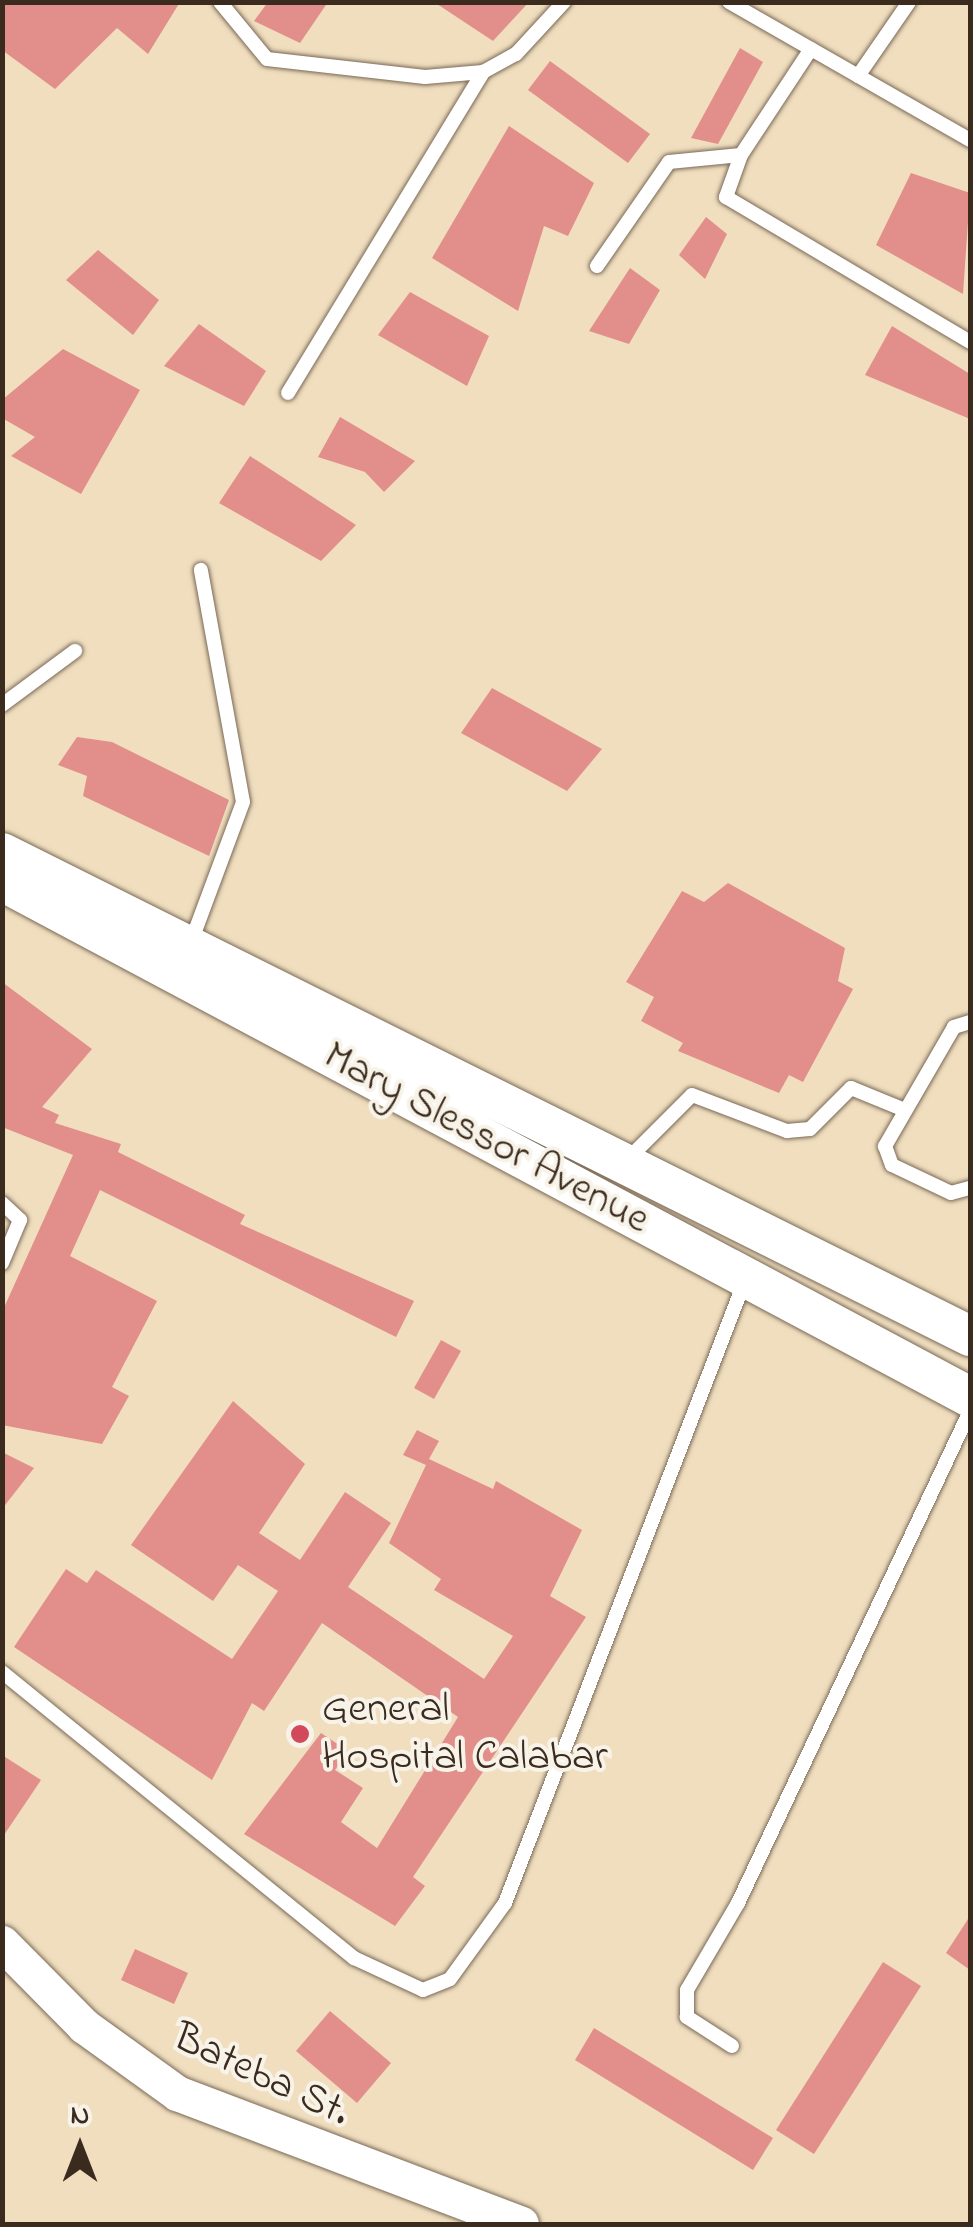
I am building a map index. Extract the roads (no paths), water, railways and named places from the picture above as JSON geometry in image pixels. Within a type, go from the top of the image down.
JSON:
[{"type":"main road","name":"Mary Slessor Avenue","points":[[2,853],[970,1336]]},
{"type":"main road","name":"Mary Slessor Avenue","points":[[2,881],[970,1397]]},
{"type":"street","name":"Bateba St.","points":[[2,1943],[84,2026],[177,2093],[521,2224]]},
{"type":"lane","points":[[220,2],[266,59],[425,78],[483,72],[516,54],[564,2]]},
{"type":"lane","points":[[729,2],[970,140]]},
{"type":"lane","points":[[858,76],[908,2]]},
{"type":"lane","points":[[811,49],[741,155],[726,197],[970,342]]},
{"type":"lane","points":[[288,393],[483,72]]},
{"type":"lane","points":[[597,266],[669,162],[741,155]]},
{"type":"lane","points":[[189,947],[243,802],[200,570]]},
{"type":"lane","points":[[2,705],[75,651]]},
{"type":"lane","points":[[970,1022],[954,1027],[905,1110],[885,1157],[951,1193],[970,1188]]},
{"type":"lane","points":[[622,1165],[692,1095],[786,1131],[810,1129],[850,1088],[905,1110]]},
{"type":"lane","points":[[2,1204],[20,1220],[2,1262]]},
{"type":"lane","points":[[2,1672],[354,1958],[423,1990],[450,1979],[504,1903],[746,1278]]},
{"type":"lane","points":[[732,2046],[687,2017],[687,1990],[738,1903],[970,1410]]},
{"type":"place","name":"General Hospital Calabar","points":[[300,1734]]}]
